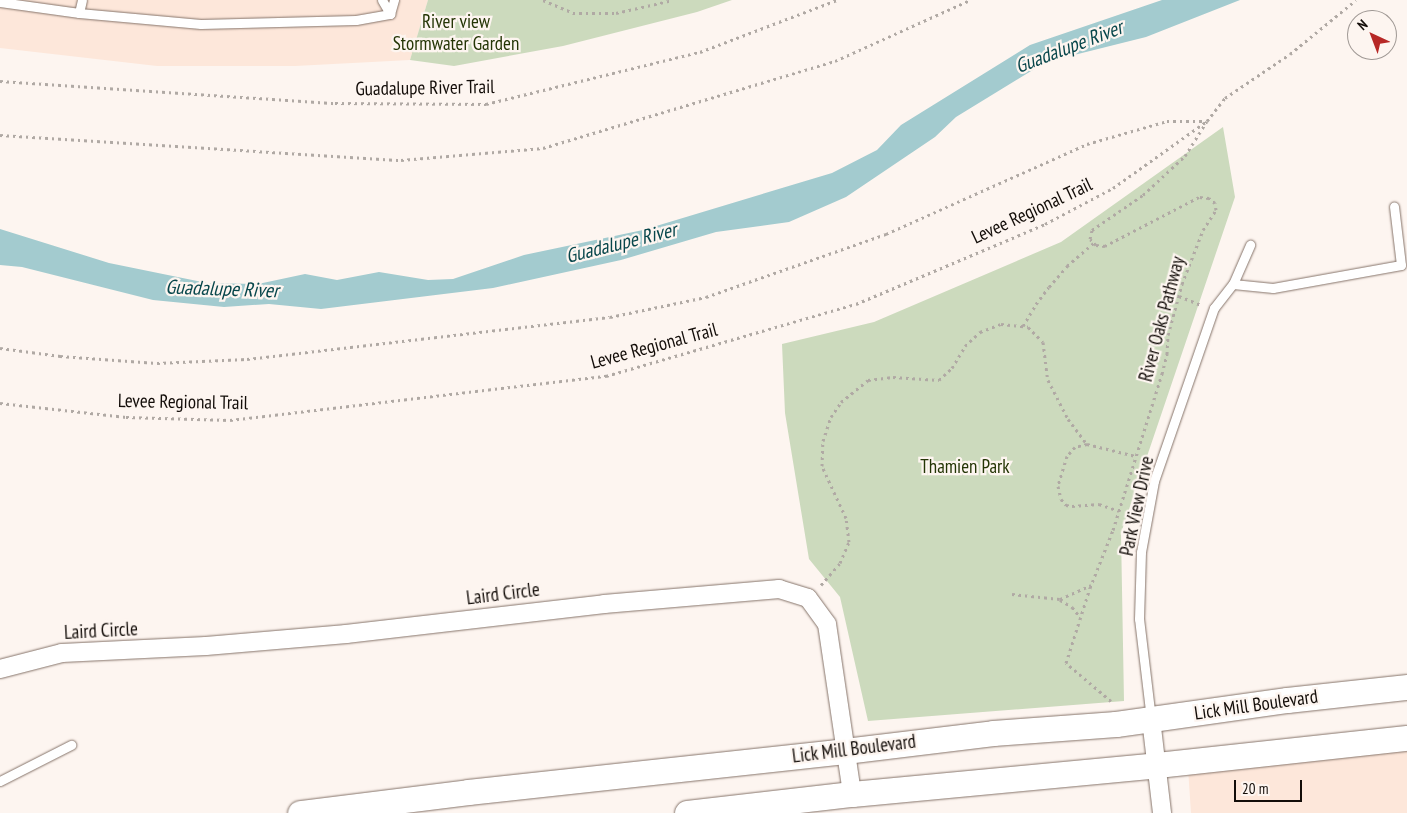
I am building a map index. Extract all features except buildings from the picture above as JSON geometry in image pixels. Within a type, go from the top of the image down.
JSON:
[{"type":"main road","name":"Lick Mill Boulevard","points":[[300,813],[332,811],[468,792],[993,733],[1151,719],[1287,700],[1407,687]]},
{"type":"main road","points":[[687,813],[852,794],[1158,765],[1407,738]]},
{"type":"street","name":"Laird Circle","points":[[0,668],[62,653],[206,646],[318,636],[604,604],[779,589],[808,598]]},
{"type":"street","points":[[808,598],[827,624],[852,794]]},
{"type":"street","points":[[1151,719],[1158,765],[1162,813]]},
{"type":"lane","points":[[79,13],[82,0]]},
{"type":"lane","points":[[382,0],[390,14]]},
{"type":"lane","points":[[390,14],[394,0]]},
{"type":"lane","points":[[0,2],[79,13],[201,24],[356,20],[390,14]]},
{"type":"lane","points":[[1233,284],[1273,288],[1401,266],[1394,206]]},
{"type":"lane","name":"Park View Drive","points":[[1151,719],[1139,619],[1141,552],[1154,481],[1214,308],[1233,284],[1250,245]]},
{"type":"lane","points":[[0,780],[72,745]]},
{"type":"path","points":[[543,0],[573,13],[616,13],[673,0]]},
{"type":"path","name":"Guadalupe River Trail","points":[[0,81],[335,103],[486,104],[700,52],[837,0]]},
{"type":"path","points":[[0,135],[401,160],[543,148],[834,61],[970,0]]},
{"type":"path","points":[[1023,326],[1036,304],[1067,266],[1094,243],[1090,239],[1092,230],[1143,195],[1185,156],[1207,121],[1225,98],[1290,54],[1356,0]]},
{"type":"path","points":[[0,348],[60,356],[158,363],[247,359],[610,317],[706,297],[886,234],[1087,144],[1167,121],[1207,121]]},
{"type":"path","name":"Levee Regional Trail","points":[[0,404],[126,417],[230,420],[606,376],[856,304],[1045,224],[1113,188],[1207,121]]},
{"type":"path","name":"River Oaks Pathway","points":[[1094,243],[1105,246],[1199,197],[1209,198],[1215,203],[1216,210],[1203,230],[1179,296],[1168,335],[1168,354],[1162,374],[1119,511],[1091,584],[1066,663],[1115,704]]},
{"type":"path","points":[[1179,296],[1214,308]]},
{"type":"path","points":[[808,598],[840,563],[849,542],[846,518],[822,466],[823,441],[830,416],[840,402],[868,380],[893,376],[939,380],[952,368],[965,346],[980,332],[1001,324],[1028,327],[1043,342],[1048,380],[1068,420],[1087,444]]},
{"type":"path","points":[[1119,511],[1098,504],[1066,505],[1061,499],[1058,486],[1067,456],[1074,447],[1087,444],[1136,456]]},
{"type":"path","points":[[1060,599],[1091,584]]},
{"type":"path","points":[[1012,594],[1060,599],[1072,607],[1080,617]]},
{"type":"shaded area","points":[[0,0],[428,0],[410,60],[295,66],[157,66],[0,48]]},
{"type":"shaded area","points":[[1407,748],[1407,813],[1191,813],[1188,768]]},
{"type":"green space","name":"River view Stormwater Garden","points":[[428,0],[732,0],[697,12],[563,46],[454,66],[410,60]]},
{"type":"green space","name":"Thamien Park","points":[[1223,127],[1235,197],[1121,533],[1124,701],[868,721],[840,597],[809,559],[785,413],[782,344],[874,322],[1061,242]]},
{"type":"water","name":"Guadalupe River","points":[[1162,0],[1240,0],[1146,37],[1046,62],[956,117],[935,137],[846,197],[789,222],[716,232],[621,260],[493,288],[321,309],[269,304],[224,307],[153,300],[22,267],[0,265],[0,229],[109,263],[207,283],[258,284],[305,274],[337,280],[379,272],[428,280],[453,279],[524,255],[643,230],[832,173],[877,150],[901,125],[1030,45]]}]
